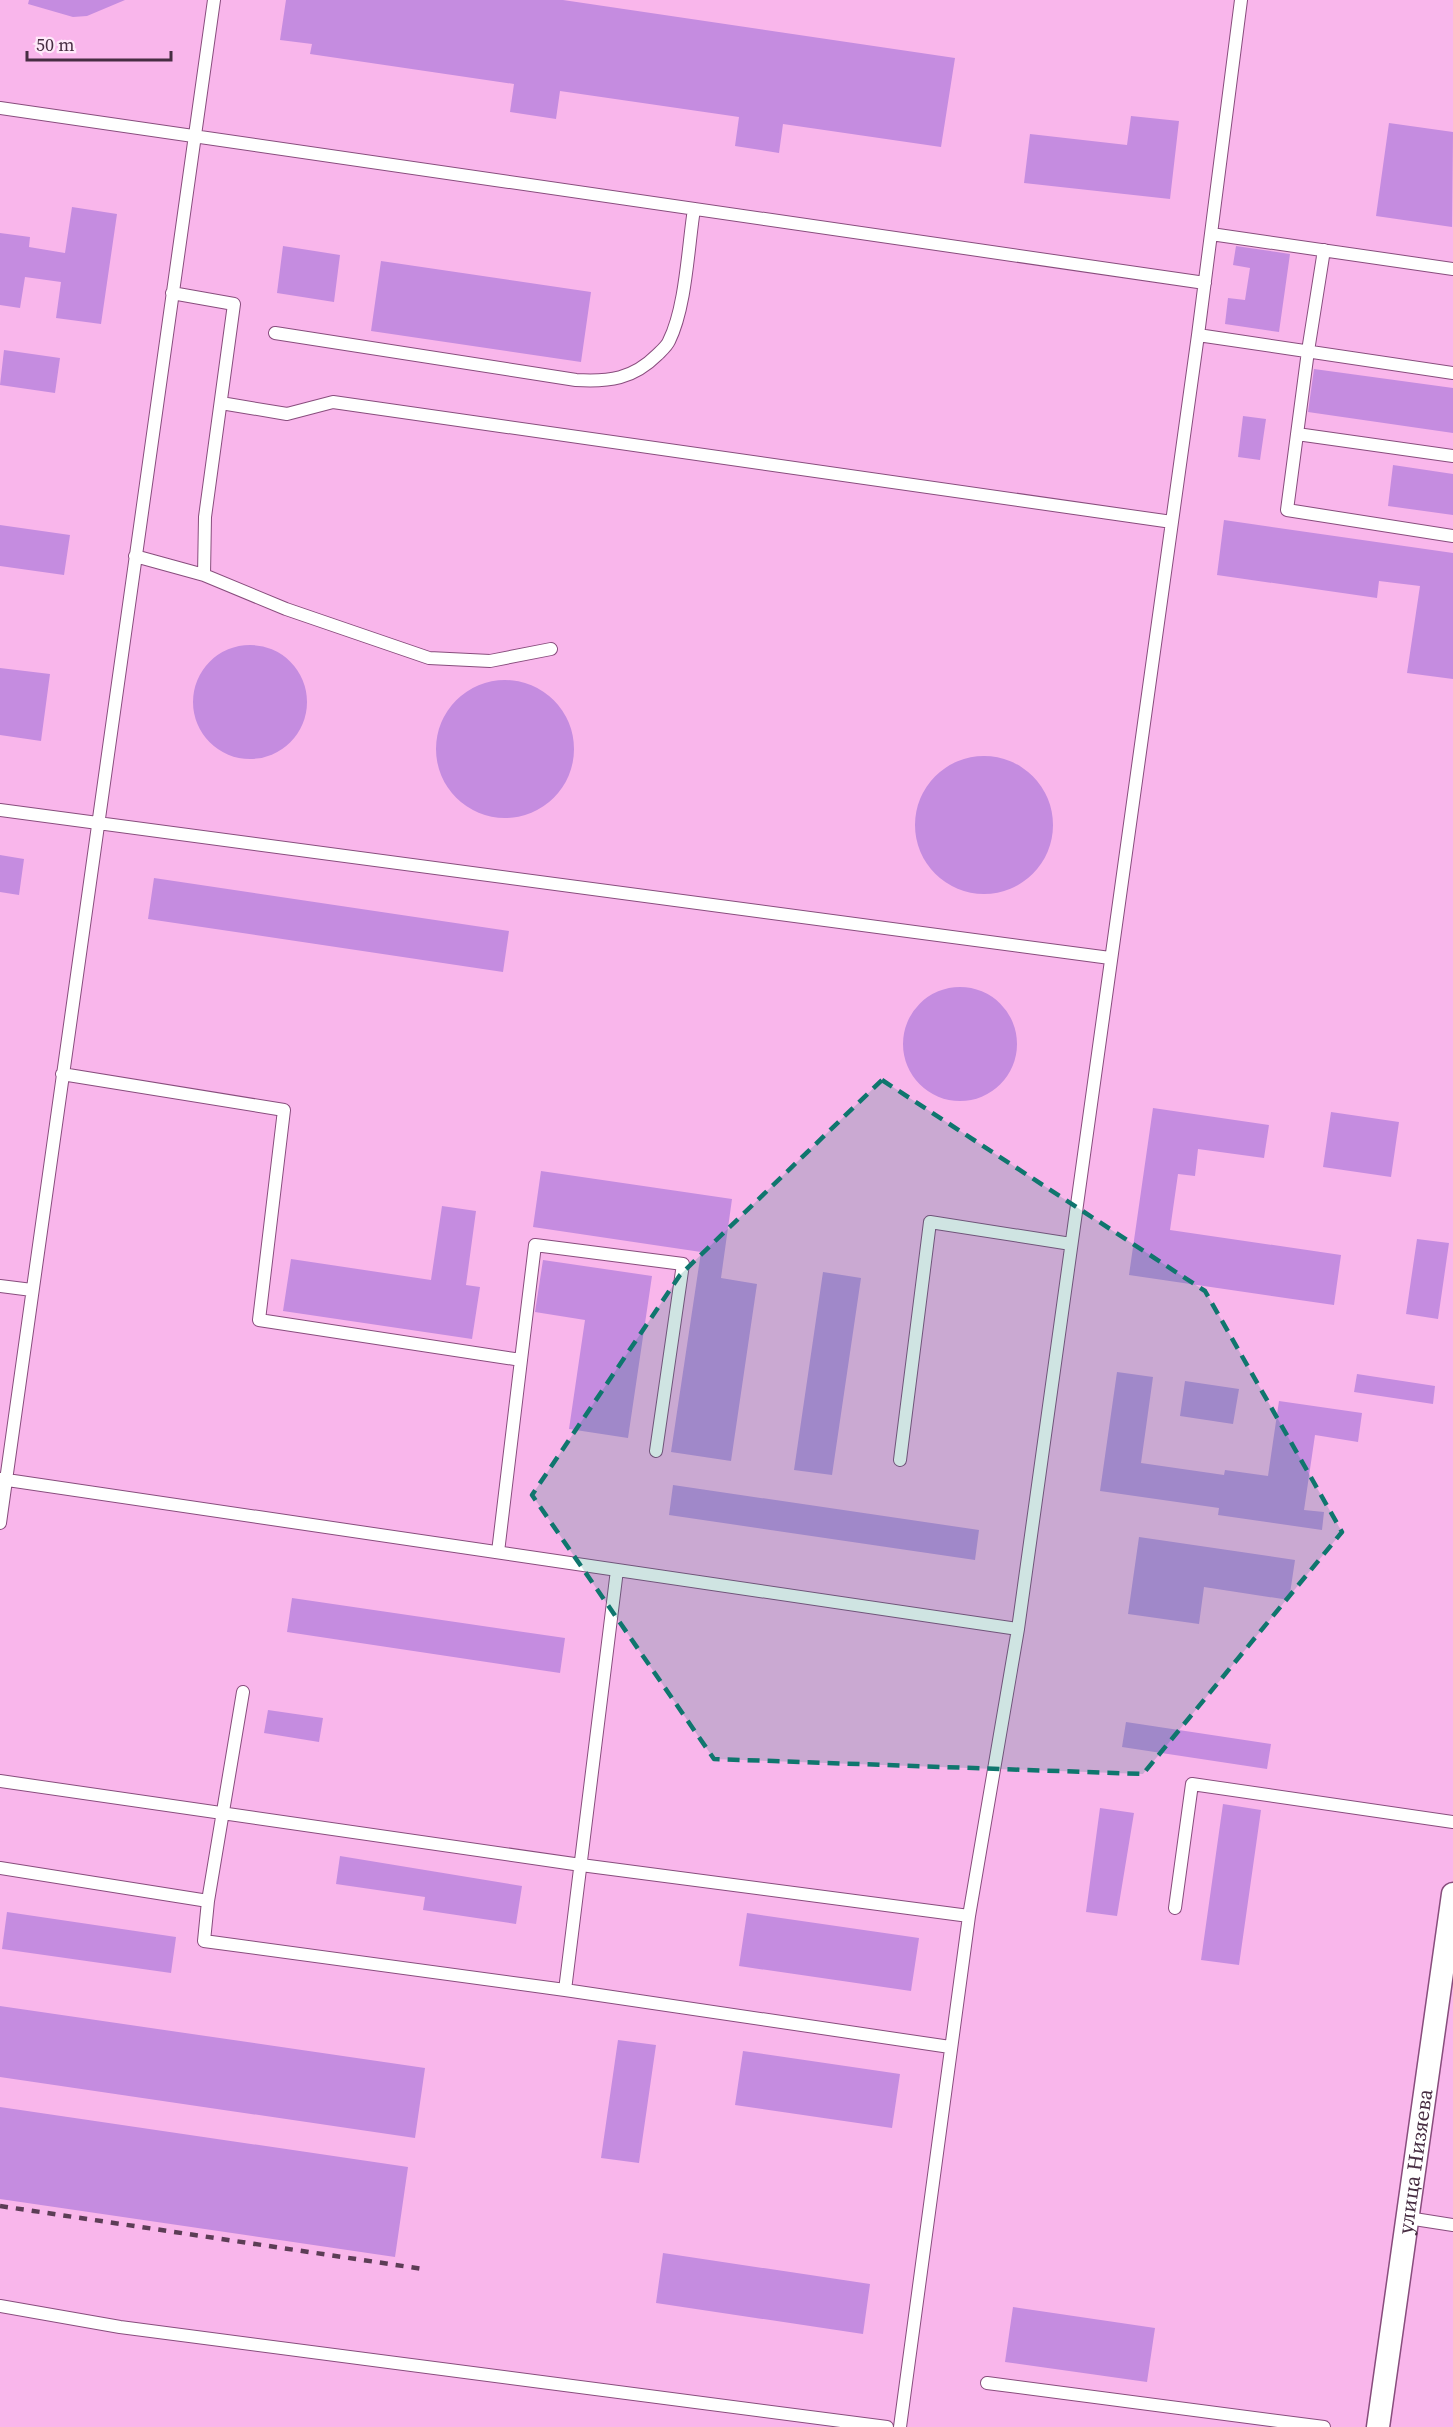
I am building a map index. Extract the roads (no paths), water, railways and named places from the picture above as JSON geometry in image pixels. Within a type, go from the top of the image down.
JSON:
[{"type":"street","name":"улица Низяева","points":[[1378,2427],[1453,1894]]},
{"type":"lane","points":[[0,1523],[3,1480],[32,1290],[214,0]]},
{"type":"lane","points":[[900,2427],[969,1916],[1018,1629],[1198,335],[1241,0]]},
{"type":"lane","points":[[0,108],[1205,283]]},
{"type":"lane","points":[[275,333],[576,380],[619,379],[647,365],[669,343],[679,313],[694,209]]},
{"type":"lane","points":[[1211,234],[1453,269]]},
{"type":"lane","points":[[1324,250],[1287,510],[1453,536]]},
{"type":"lane","points":[[172,293],[234,304],[205,517],[204,575]]},
{"type":"lane","points":[[1198,335],[1453,373]]},
{"type":"lane","points":[[221,403],[287,414],[333,402],[1172,522]]},
{"type":"lane","points":[[1297,434],[1453,456]]},
{"type":"lane","points":[[135,556],[204,575],[286,609],[429,658],[490,661],[551,650]]},
{"type":"lane","points":[[0,810],[1110,958]]},
{"type":"lane","points":[[62,1074],[284,1110],[259,1320],[521,1360]]},
{"type":"lane","points":[[900,1460],[930,1222],[1071,1244]]},
{"type":"lane","points":[[498,1552],[535,1245],[682,1263],[656,1451]]},
{"type":"lane","points":[[0,1286],[32,1290]]},
{"type":"lane","points":[[3,1480],[1018,1629]]},
{"type":"lane","points":[[564,1990],[617,1570]]},
{"type":"lane","points":[[243,1692],[208,1901],[204,1941],[564,1990],[950,2047]]},
{"type":"lane","points":[[0,1781],[581,1865],[969,1916]]},
{"type":"lane","points":[[1174,1908],[1192,1784],[1453,1822]]},
{"type":"lane","points":[[0,1868],[208,1901]]},
{"type":"lane","points":[[1408,2218],[1453,2225]]},
{"type":"lane","points":[[0,2306],[120,2327],[887,2427]]},
{"type":"lane","points":[[987,2383],[1324,2427]]},
{"type":"railway","points":[[0,2206],[423,2269]]}]
